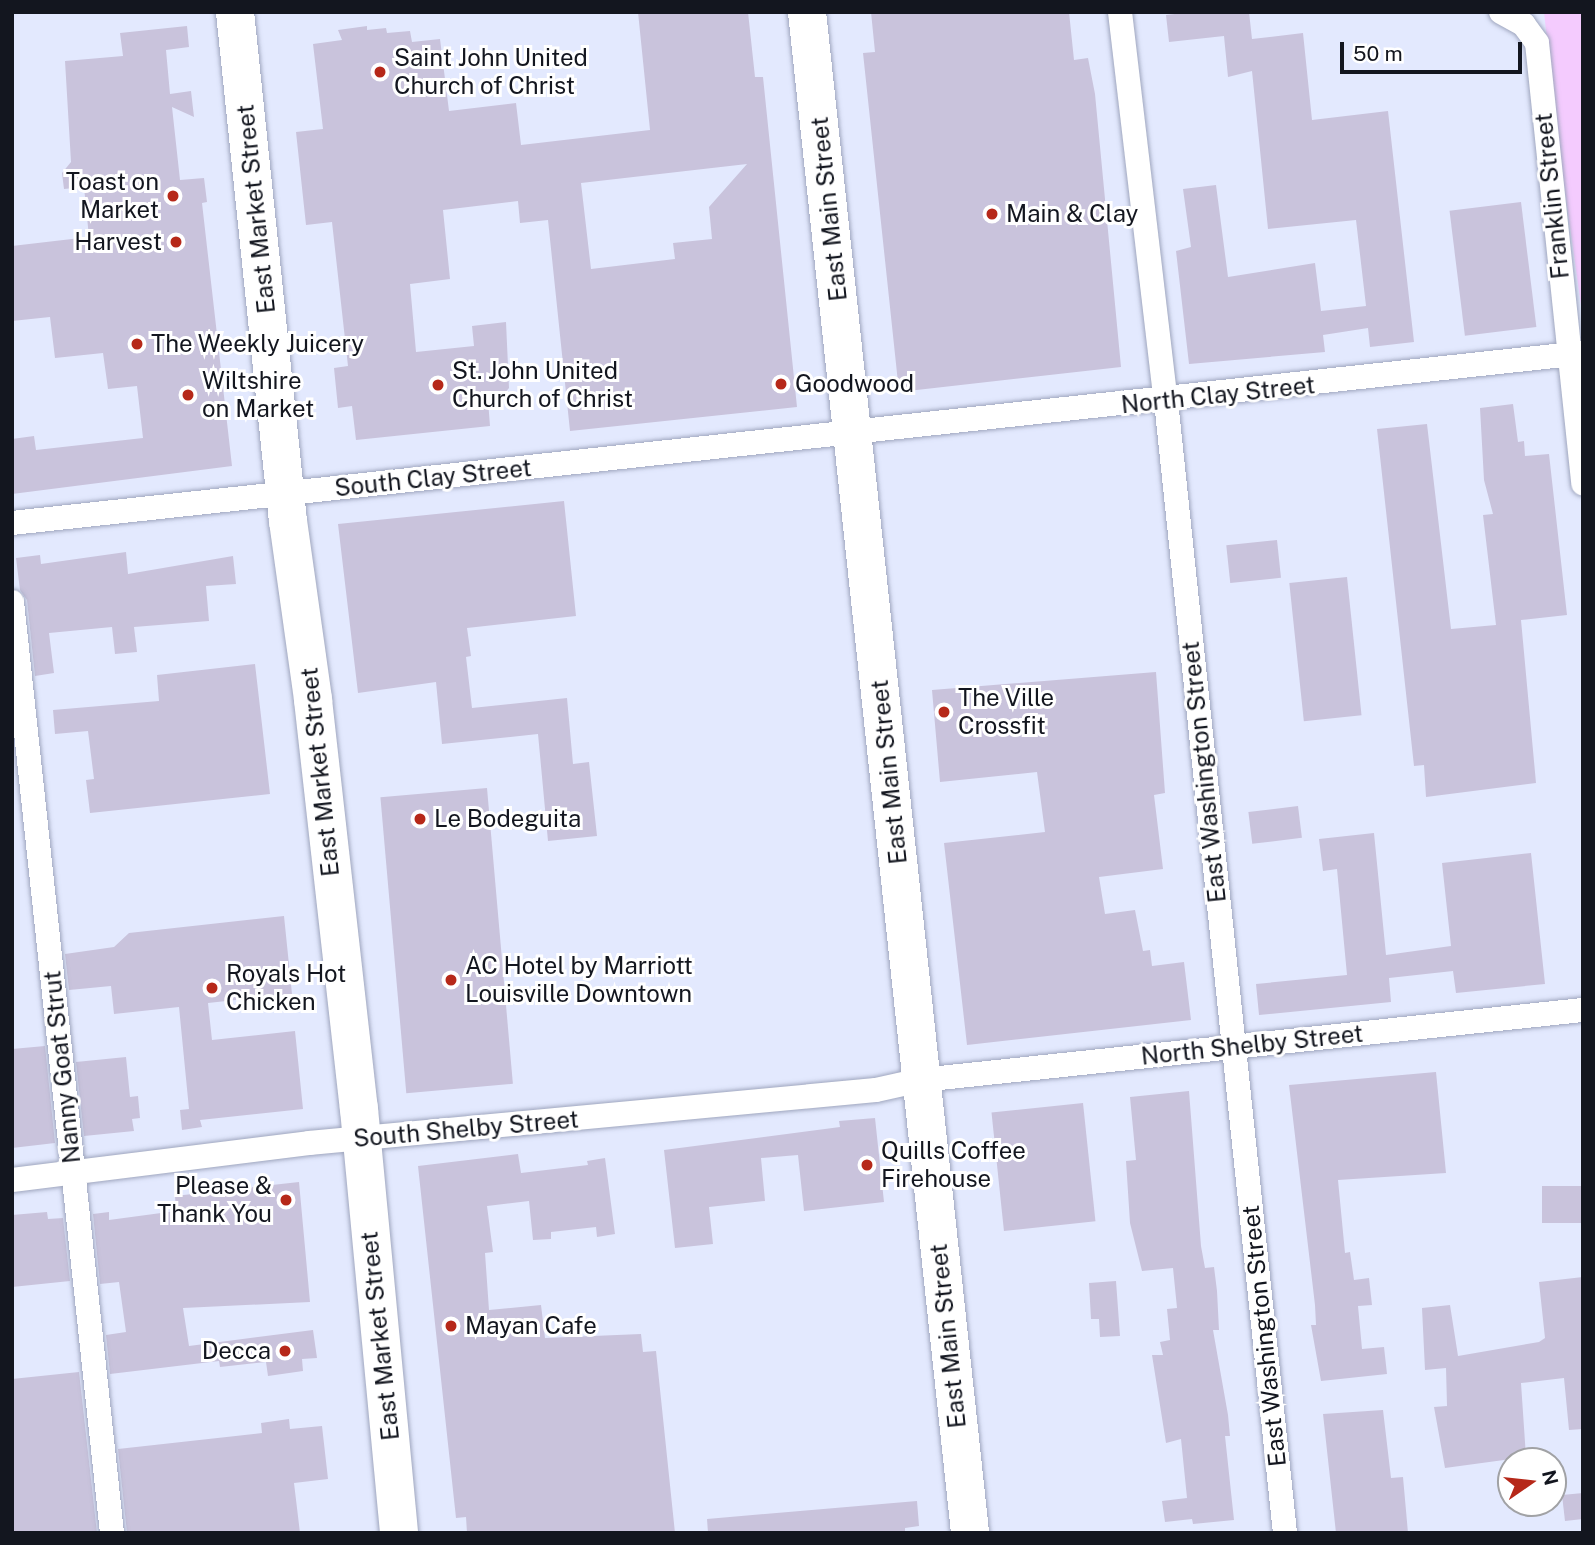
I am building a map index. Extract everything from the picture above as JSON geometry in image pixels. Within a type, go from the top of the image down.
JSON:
[{"type":"main road","name":"East Market Street","points":[[235,12],[286,494],[313,700],[361,1139],[399,1533]]},
{"type":"main road","name":"East Main Street","points":[[807,12],[970,1533]]},
{"type":"street","name":"East Washington Street","points":[[1120,12],[1166,401],[1285,1533]]},
{"type":"street","name":"Franklin Street","points":[[1501,12],[1534,33],[1575,354],[1583,484]]},
{"type":"street","name":"North Clay Street","points":[[853,432],[1166,401],[1575,354]]},
{"type":"street","name":"South Clay Street","points":[[12,523],[853,432]]},
{"type":"street","name":"Nanny Goat Strut","points":[[12,602],[112,1533]]},
{"type":"street","name":"North Shelby Street","points":[[921,1080],[1583,1010]]},
{"type":"street","name":"South Shelby Street","points":[[12,1180],[361,1139],[876,1090],[921,1080]]},
{"type":"shaded area","points":[[1544,12],[1583,12],[1583,320],[1558,141]]},
{"type":"building","points":[[638,12],[748,12],[755,77],[763,77],[797,407],[570,431],[548,220],[520,223],[518,201],[443,210],[450,279],[410,284],[416,352],[474,346],[472,326],[506,322],[509,388],[500,399],[488,400],[490,426],[356,440],[352,406],[338,408],[334,368],[348,366],[332,222],[306,225],[296,132],[323,129],[313,44],[342,40],[338,30],[367,26],[367,30],[386,28],[387,33],[410,31],[412,42],[440,39],[449,111],[516,103],[521,145],[650,130]],"holes":[[[747,164],[709,207],[712,239],[673,243],[675,259],[591,269],[581,183]]]},
{"type":"building","name":"Main & Clay","points":[[871,12],[1069,12],[1074,60],[1088,58],[1095,94],[1121,367],[899,392],[863,53],[875,52]]},
{"type":"building","points":[[1249,12],[1252,39],[1303,33],[1312,120],[1388,111],[1414,342],[1370,347],[1368,328],[1323,335],[1325,352],[1189,364],[1176,251],[1191,247],[1183,189],[1216,185],[1228,277],[1315,263],[1321,311],[1366,306],[1356,220],[1268,229],[1252,71],[1228,77],[1224,36],[1169,42],[1166,15]]},
{"type":"building","points":[[187,26],[189,47],[166,50],[170,94],[191,91],[194,117],[172,107],[180,180],[204,178],[207,202],[202,203],[232,466],[12,494],[12,439],[34,436],[36,450],[143,438],[137,386],[108,389],[103,353],[55,358],[50,317],[12,321],[12,246],[89,237],[84,187],[64,189],[62,173],[71,162],[65,61],[123,56],[120,33]]},
{"type":"building","points":[[1521,202],[1536,327],[1465,336],[1450,211]]},
{"type":"building","points":[[1513,404],[1518,442],[1524,441],[1525,456],[1549,454],[1567,615],[1521,620],[1536,783],[1426,797],[1424,765],[1414,766],[1377,429],[1427,424],[1451,629],[1496,625],[1483,515],[1493,514],[1484,480],[1480,408]]},
{"type":"building","points":[[564,501],[576,616],[467,628],[471,656],[466,657],[472,708],[567,698],[573,764],[589,762],[597,836],[548,841],[538,734],[442,744],[436,682],[358,693],[338,524]]},
{"type":"building","points":[[1277,540],[1281,578],[1230,583],[1226,545]]},
{"type":"building","points":[[126,552],[128,574],[233,556],[236,584],[206,586],[209,621],[134,627],[137,652],[115,654],[112,627],[49,633],[54,673],[35,676],[27,600],[20,590],[16,558],[40,555],[41,564]]},
{"type":"building","points":[[1347,577],[1362,715],[1304,721],[1289,583]]},
{"type":"building","points":[[255,664],[270,794],[90,813],[86,780],[94,779],[88,731],[55,734],[53,710],[159,701],[157,675]]},
{"type":"building","points":[[1156,672],[1165,793],[1154,795],[1163,869],[1099,877],[1105,914],[1135,910],[1143,951],[1150,950],[1152,966],[1184,962],[1191,1020],[967,1045],[944,843],[1045,832],[1037,772],[940,782],[932,690]]},
{"type":"building","name":"AC Hotel by Marriott Louisville Downtown","points":[[487,788],[513,1084],[406,1093],[380,797]]},
{"type":"building","points":[[1298,806],[1302,838],[1252,844],[1248,812]]},
{"type":"building","points":[[1374,833],[1386,955],[1451,946],[1442,863],[1531,853],[1545,984],[1456,993],[1453,971],[1389,978],[1391,1002],[1259,1015],[1256,984],[1347,975],[1337,869],[1323,871],[1319,839]]},
{"type":"building","points":[[284,916],[292,994],[208,1003],[212,1040],[295,1031],[303,1109],[200,1120],[202,1127],[182,1130],[180,1110],[189,1109],[179,1007],[114,1014],[111,986],[69,990],[65,954],[114,947],[129,933]]},
{"type":"building","points":[[45,1046],[55,1143],[12,1148],[12,1049]]},
{"type":"building","points":[[126,1057],[130,1097],[138,1096],[140,1118],[132,1119],[134,1131],[84,1136],[76,1062]]},
{"type":"building","points":[[1436,1072],[1446,1173],[1338,1180],[1345,1253],[1350,1252],[1354,1280],[1369,1278],[1372,1305],[1358,1306],[1362,1349],[1384,1347],[1387,1374],[1321,1381],[1311,1325],[1316,1325],[1315,1305],[1289,1085]]},
{"type":"building","points":[[1189,1091],[1201,1246],[1205,1268],[1214,1267],[1217,1291],[1219,1330],[1213,1330],[1228,1415],[1230,1436],[1225,1436],[1234,1520],[1193,1524],[1192,1519],[1165,1522],[1162,1501],[1187,1498],[1181,1439],[1166,1443],[1152,1355],[1163,1355],[1160,1342],[1170,1340],[1167,1309],[1177,1308],[1173,1268],[1142,1271],[1130,1223],[1126,1161],[1136,1160],[1130,1097]]},
{"type":"building","points":[[1083,1103],[1095,1221],[1004,1231],[992,1113]]},
{"type":"building","points":[[875,1118],[884,1202],[804,1211],[798,1155],[761,1158],[765,1201],[709,1207],[713,1244],[675,1248],[664,1150],[840,1127],[839,1121]]},
{"type":"building","points":[[518,1154],[521,1173],[588,1165],[587,1161],[605,1158],[615,1234],[597,1237],[596,1227],[551,1232],[551,1239],[533,1240],[529,1201],[487,1206],[493,1252],[485,1253],[489,1310],[541,1305],[545,1338],[641,1334],[643,1352],[656,1351],[675,1533],[467,1533],[466,1517],[456,1518],[418,1166]]},
{"type":"building","points":[[299,1182],[310,1302],[183,1308],[189,1346],[313,1330],[317,1358],[302,1359],[303,1371],[268,1376],[266,1362],[220,1367],[219,1361],[110,1374],[106,1335],[126,1332],[119,1282],[100,1284],[93,1214],[109,1212],[109,1220],[176,1211],[175,1196]]},
{"type":"building","points":[[1542,1186],[1583,1186],[1583,1223],[1542,1223]]},
{"type":"building","points":[[47,1212],[48,1219],[63,1218],[70,1281],[12,1287],[12,1215]]},
{"type":"building","points":[[1583,1277],[1583,1429],[1569,1430],[1564,1378],[1521,1383],[1525,1447],[1497,1447],[1497,1461],[1445,1468],[1434,1407],[1447,1406],[1446,1368],[1425,1370],[1422,1308],[1450,1305],[1458,1356],[1539,1342],[1545,1338],[1539,1282]]},
{"type":"building","points":[[1116,1281],[1120,1336],[1100,1337],[1099,1319],[1091,1319],[1089,1283]]},
{"type":"building","points":[[79,1372],[97,1533],[12,1533],[12,1379]]},
{"type":"building","points":[[1383,1410],[1391,1478],[1403,1477],[1408,1533],[1336,1533],[1323,1414]]},
{"type":"building","points":[[289,1419],[290,1429],[322,1426],[328,1479],[294,1483],[300,1533],[127,1533],[118,1449],[262,1433],[261,1423]]},
{"type":"building","points":[[1583,1493],[1583,1519],[1565,1521],[1567,1495]]},
{"type":"building","points":[[917,1501],[919,1526],[905,1528],[905,1533],[708,1533],[707,1519]]},
{"type":"place","name":"Saint John United Church of Christ","points":[[380,72]]},
{"type":"place","name":"Toast on Market","points":[[173,196]]},
{"type":"place","name":"Main & Clay","points":[[992,214]]},
{"type":"place","name":"Harvest","points":[[176,242]]},
{"type":"place","name":"The Weekly Juicery","points":[[137,344]]},
{"type":"place","name":"Goodwood","points":[[781,384]]},
{"type":"place","name":"St. John United Church of Christ","points":[[438,385]]},
{"type":"place","name":"Wiltshire on Market","points":[[188,395]]},
{"type":"place","name":"The Ville Crossfit","points":[[944,712]]},
{"type":"place","name":"Le Bodeguita","points":[[420,819]]},
{"type":"place","name":"AC Hotel by Marriott Louisville Downtown","points":[[451,980]]},
{"type":"place","name":"Royals Hot Chicken","points":[[212,988]]},
{"type":"place","name":"Quills Coffee Firehouse","points":[[867,1165]]},
{"type":"place","name":"Please & Thank You","points":[[286,1200]]},
{"type":"place","name":"Mayan Cafe","points":[[451,1326]]},
{"type":"place","name":"Decca","points":[[285,1351]]}]
